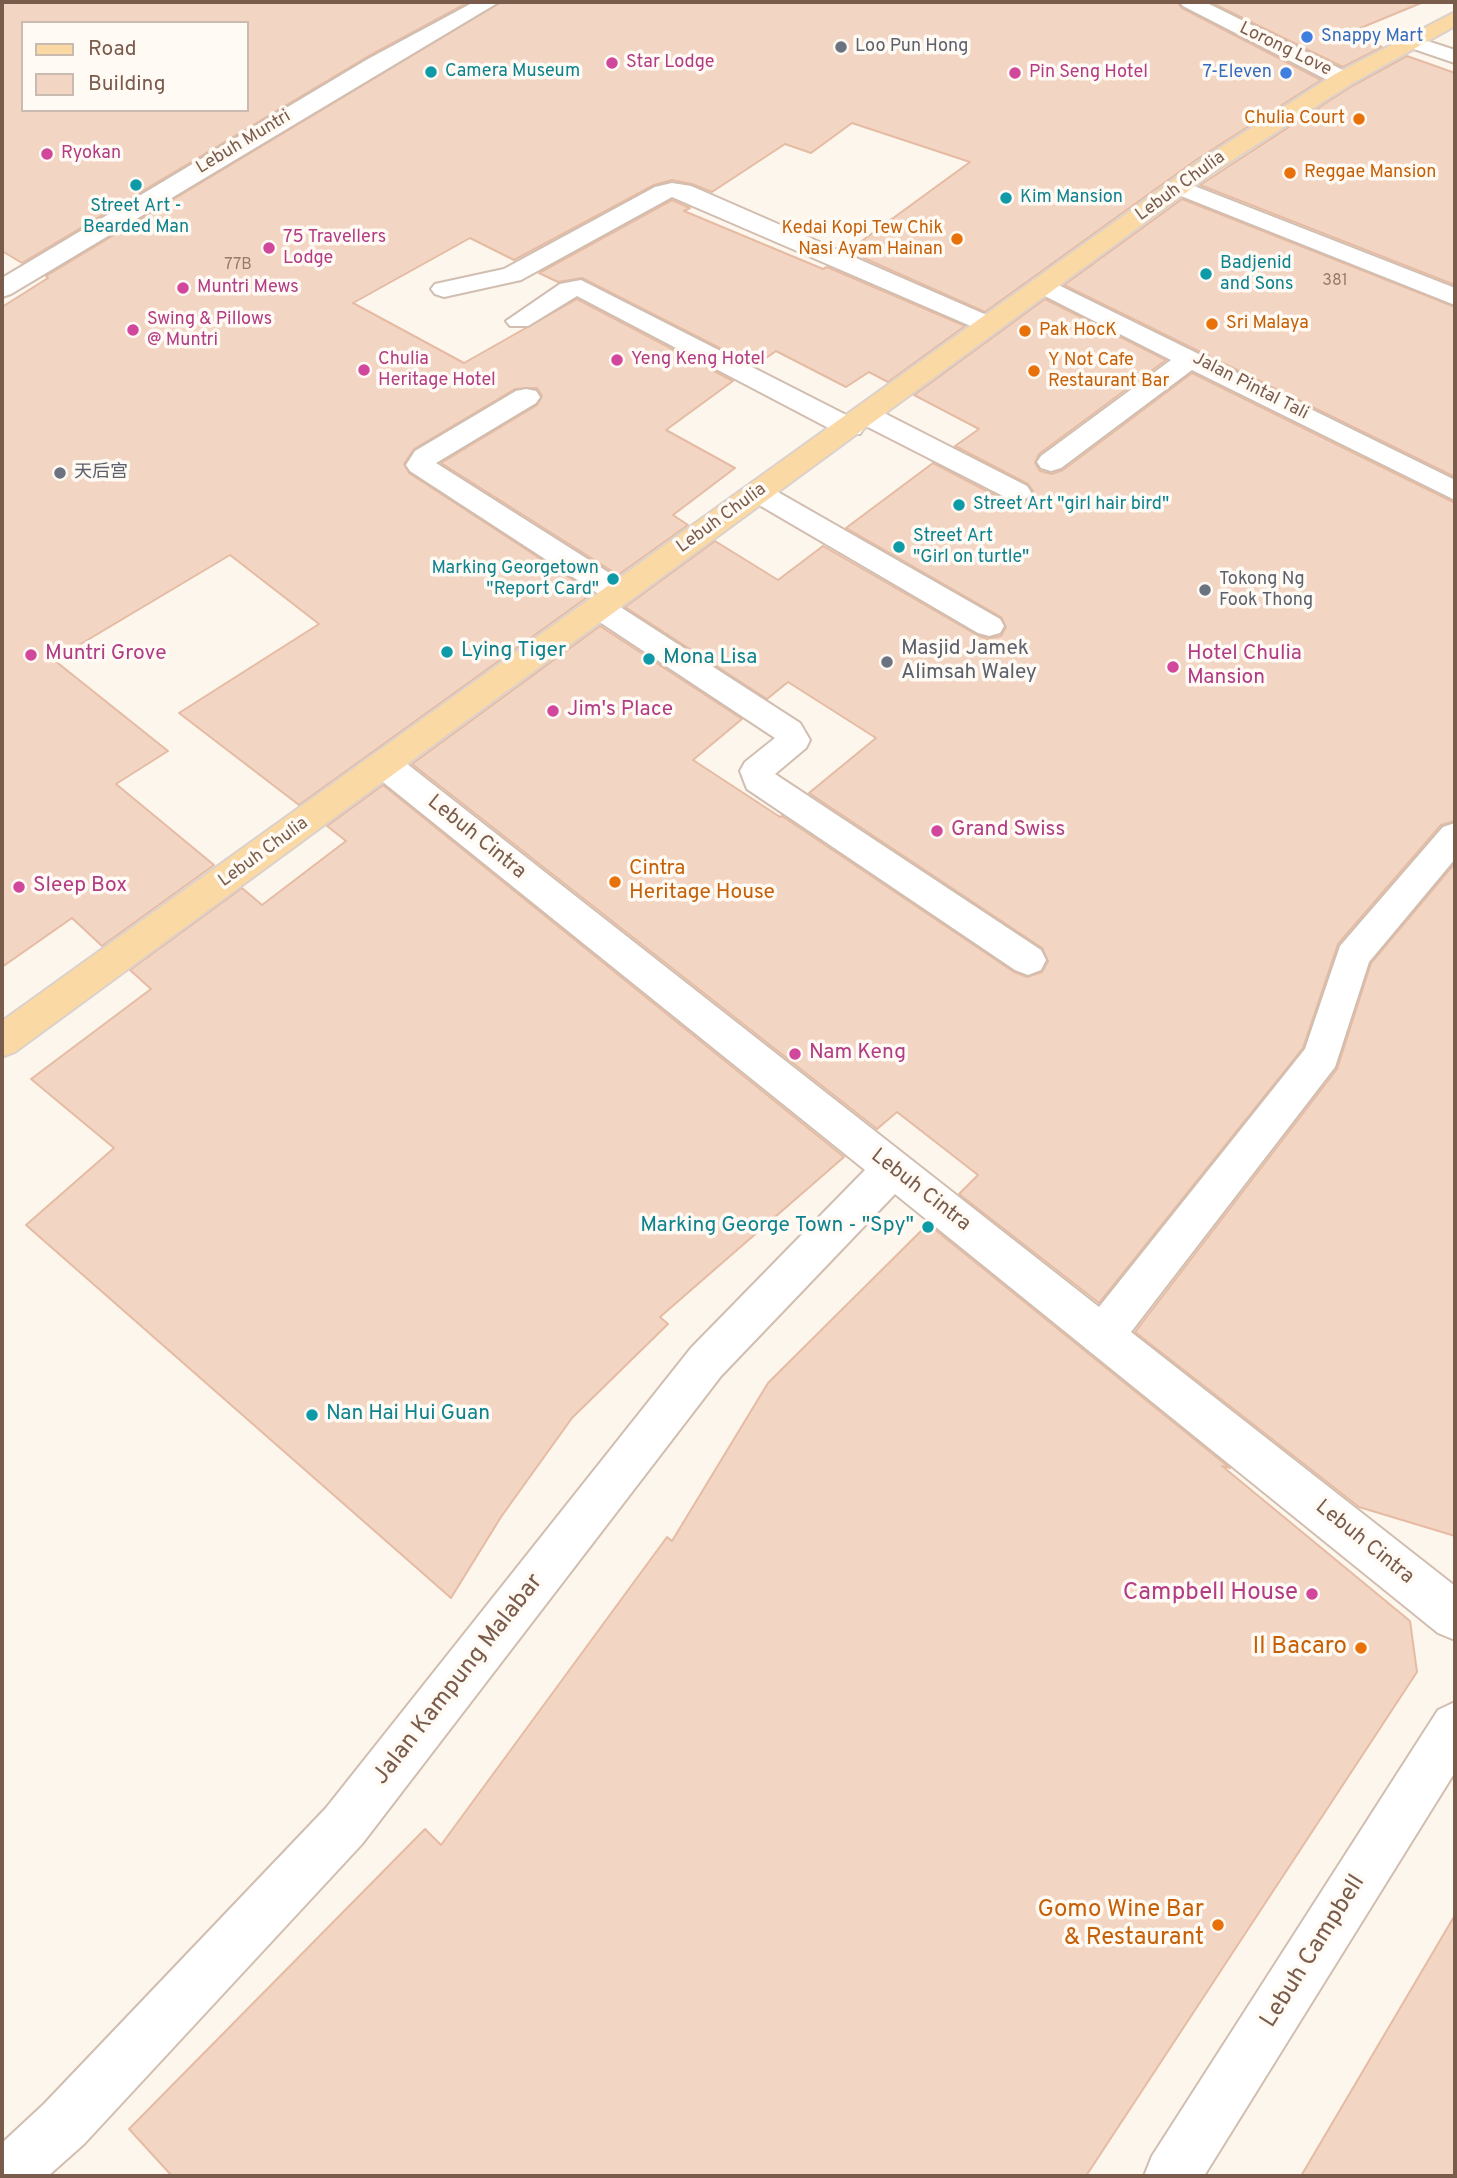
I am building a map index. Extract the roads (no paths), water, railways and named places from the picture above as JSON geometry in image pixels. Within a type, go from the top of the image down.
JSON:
[{"type":"main road","name":"Lebuh Chulia","points":[[2,1041],[859,422],[1179,187],[1343,79],[1455,18]]},
{"type":"street","name":"Lebuh Muntri","points":[[2,289],[376,64],[489,2]]},
{"type":"street","name":"Lorong Love","points":[[1190,2],[1343,79]]},
{"type":"street","points":[[1409,41],[1455,57]]},
{"type":"street","points":[[1179,187],[1455,297]]},
{"type":"street","points":[[444,289],[512,275],[663,192],[673,190],[683,191],[989,325]]},
{"type":"street","name":"Jalan Pintal Tali","points":[[1044,286],[1455,491]]},
{"type":"street","points":[[519,321],[569,289],[581,288],[859,422],[1017,492]]},
{"type":"street","points":[[1052,462],[1191,358]]},
{"type":"street","points":[[526,397],[425,457],[421,466],[789,731],[794,740],[757,771],[758,780],[1028,960]]},
{"type":"street","points":[[759,493],[989,626]]},
{"type":"street","name":"Lebuh Cintra","points":[[385,765],[1455,1616]]},
{"type":"street","points":[[1102,1336],[1322,1056],[1353,956],[1455,836]]},
{"type":"street","name":"Jalan Kampung Malabar","points":[[7,2176],[64,2124],[344,1826],[706,1362],[893,1169]]},
{"type":"street","name":"Lebuh Campbell","points":[[1172,2176],[1455,1727]]},
{"type":"place","name":"Snappy Mart","points":[[1307,37]]},
{"type":"place","name":"Loo Pun Hong","points":[[841,47]]},
{"type":"place","name":"Star Lodge","points":[[612,63]]},
{"type":"place","name":"Camera Museum","points":[[431,72]]},
{"type":"place","name":"Pin Seng Hotel","points":[[1015,73]]},
{"type":"place","name":"7-Eleven","points":[[1286,73]]},
{"type":"place","name":"Chulia Court","points":[[1359,119]]},
{"type":"place","name":"Ryokan","points":[[47,154]]},
{"type":"place","name":"Reggae Mansion","points":[[1290,173]]},
{"type":"place","name":"Street Art - Bearded Man","points":[[136,185]]},
{"type":"place","name":"Kim Mansion","points":[[1006,198]]},
{"type":"place","name":"Kedai Kopi Tew Chik Nasi Ayam Hainan","points":[[957,239]]},
{"type":"place","name":"75 Travellers Lodge","points":[[269,248]]},
{"type":"place","name":"Badjenid and Sons","points":[[1206,274]]},
{"type":"place","name":"Muntri Mews","points":[[183,288]]},
{"type":"place","name":"Sri Malaya","points":[[1212,324]]},
{"type":"place","name":"Swing & Pillows @ Muntri","points":[[133,330]]},
{"type":"place","name":"Pak HocK","points":[[1025,331]]},
{"type":"place","name":"Yeng Keng Hotel","points":[[617,360]]},
{"type":"place","name":"Chulia Heritage Hotel","points":[[364,370]]},
{"type":"place","name":"Y Not Cafe Restaurant Bar","points":[[1034,371]]},
{"type":"place","name":"天后宫","points":[[60,473]]},
{"type":"place","name":"Street Art \"girl hair bird\"","points":[[959,505]]},
{"type":"place","name":"Street Art \"Girl on turtle\"","points":[[899,547]]},
{"type":"place","name":"Marking Georgetown \"Report Card\"","points":[[613,579]]},
{"type":"place","name":"Tokong Ng Fook Thong","points":[[1205,590]]},
{"type":"place","name":"Lying Tiger","points":[[447,652]]},
{"type":"place","name":"Muntri Grove","points":[[31,655]]},
{"type":"place","name":"Mona Lisa","points":[[649,659]]},
{"type":"place","name":"Masjid Jamek Alimsah Waley","points":[[887,662]]},
{"type":"place","name":"Hotel Chulia Mansion","points":[[1173,667]]},
{"type":"place","name":"Jim's Place","points":[[553,711]]},
{"type":"place","name":"Grand Swiss","points":[[937,831]]},
{"type":"place","name":"Cintra Heritage House","points":[[615,882]]},
{"type":"place","name":"Sleep Box","points":[[19,887]]},
{"type":"place","name":"Nam Keng","points":[[795,1054]]},
{"type":"place","name":"Marking George Town - \"Spy\"","points":[[928,1227]]},
{"type":"place","name":"Nan Hai Hui Guan","points":[[312,1415]]},
{"type":"place","name":"Campbell House","points":[[1312,1594]]},
{"type":"place","name":"Il Bacaro","points":[[1361,1648]]},
{"type":"place","name":"Gomo Wine Bar & Restaurant","points":[[1218,1925]]}]
